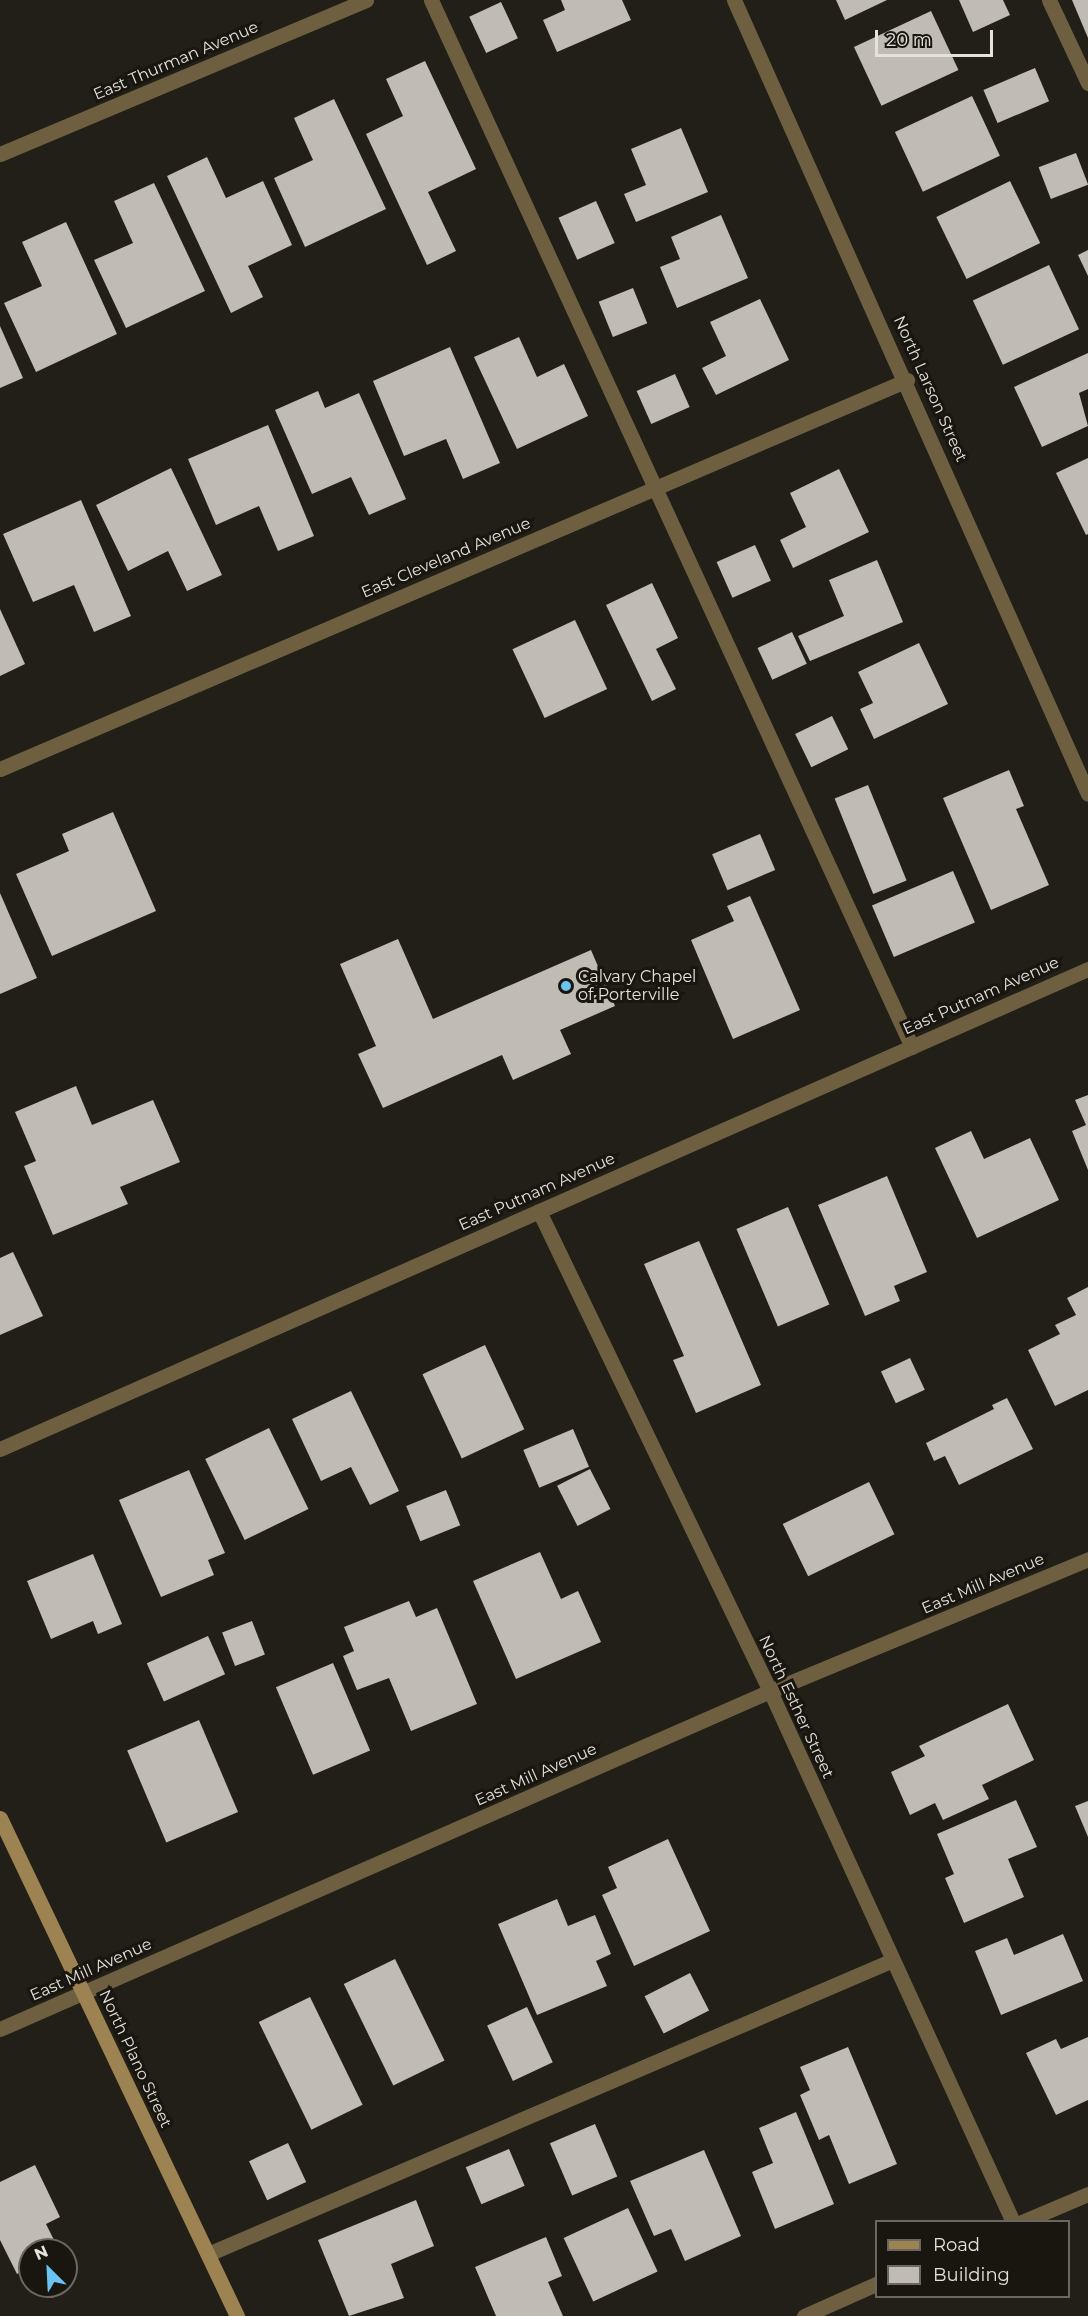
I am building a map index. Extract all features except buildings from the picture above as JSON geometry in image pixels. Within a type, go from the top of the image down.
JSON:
[{"type":"main road","name":"North Plano Street","points":[[0,1818],[237,2316]]},
{"type":"street","name":"East Thurman Avenue","points":[[0,154],[366,0]]},
{"type":"street","points":[[430,0],[658,487],[912,1047]]},
{"type":"street","name":"North Larson Street","points":[[734,0],[907,380],[1088,794]]},
{"type":"street","points":[[1049,0],[1088,83]]},
{"type":"street","name":"East Cleveland Avenue","points":[[0,769],[907,380]]},
{"type":"street","name":"East Putnam Avenue","points":[[0,1449],[1088,969]]},
{"type":"street","name":"North Esther Street","points":[[539,1211],[770,1691],[1012,2220]]},
{"type":"street","name":"East Mill Avenue","points":[[0,2029],[770,1691],[1088,1559]]},
{"type":"street","points":[[208,2254],[893,1960]]},
{"type":"street","points":[[1027,2220],[1088,2194]]},
{"type":"street","points":[[804,2316],[875,2284]]},
{"type":"place","name":"Calvary Chapel of Porterville","points":[[566,986]]}]
